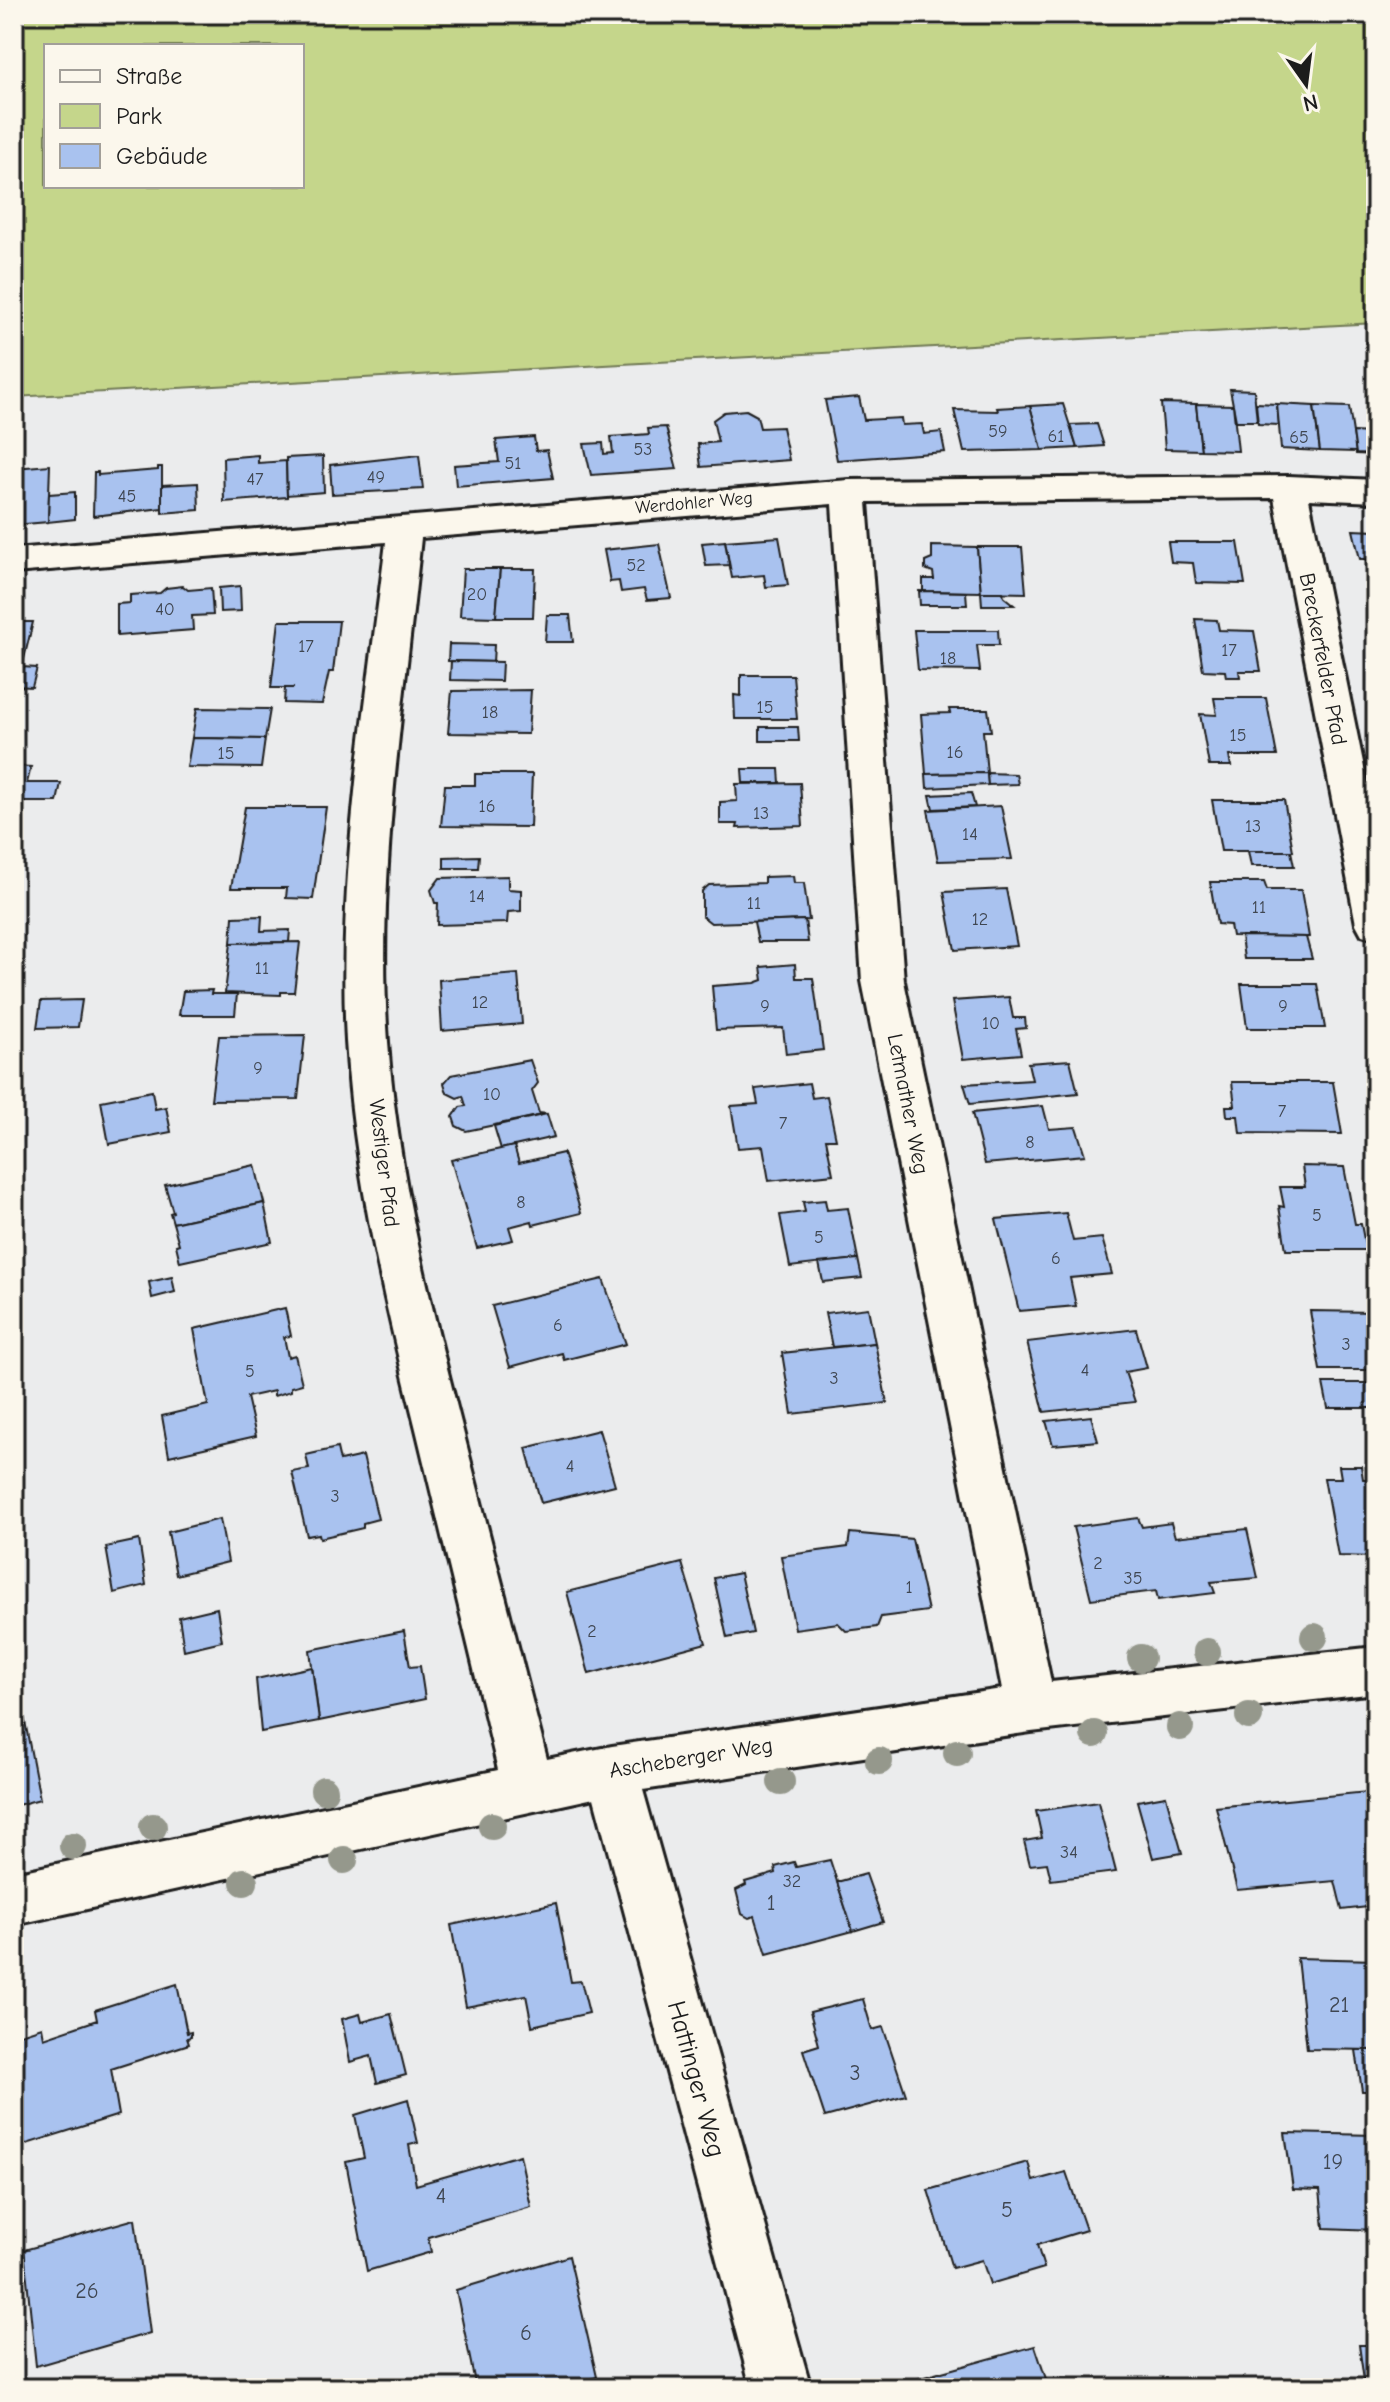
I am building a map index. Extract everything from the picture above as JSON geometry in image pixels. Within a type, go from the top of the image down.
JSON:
[{"type":"street","name":"Werdohler Weg","points":[[14,561],[849,491],[1289,487],[1376,491]]},
{"type":"street","name":"Breckerfelder Pfad","points":[[1289,487],[1376,924]]},
{"type":"street","name":"Letmather Weg","points":[[849,491],[883,981],[1031,1708]]},
{"type":"street","name":"Westiger Pfad","points":[[405,527],[369,886],[366,1012],[382,1167],[395,1252],[528,1786]]},
{"type":"street","name":"Ascheberger Weg","points":[[14,1899],[612,1770],[1031,1708],[1376,1670]]},
{"type":"street","name":"Hattinger Weg","points":[[612,1770],[781,2388]]},
{"type":"green space","points":[[14,14],[1376,14],[1376,323],[14,397]]},
{"type":"building","points":[[1230,389],[1254,390],[1257,421],[1236,421]]},
{"type":"building","points":[[859,397],[864,420],[901,418],[902,425],[922,424],[924,434],[941,432],[945,452],[837,460],[825,400]]},
{"type":"building","points":[[1161,403],[1196,404],[1201,450],[1165,449]]},
{"type":"building","points":[[1256,403],[1277,404],[1279,425],[1258,424]]},
{"type":"building","points":[[1063,404],[1077,448],[1042,450],[1030,406]]},
{"type":"building","points":[[1196,404],[1233,405],[1238,451],[1201,450]]},
{"type":"building","points":[[1277,404],[1314,406],[1320,451],[1281,449]]},
{"type":"building","points":[[1030,406],[1042,450],[964,452],[954,410],[998,411],[997,408]]},
{"type":"building","points":[[1314,406],[1349,407],[1356,452],[1320,451]]},
{"type":"building","points":[[746,410],[757,416],[760,428],[782,427],[789,460],[701,467],[698,444],[718,442],[713,420],[724,412]]},
{"type":"building","points":[[1097,424],[1104,446],[1077,448],[1070,425]]},
{"type":"building","points":[[666,427],[677,469],[591,475],[584,444],[603,443],[604,454],[613,453],[611,437],[649,434],[648,428]]},
{"type":"building","points":[[1353,432],[1371,433],[1375,455],[1356,454]]},
{"type":"building","points":[[534,437],[536,451],[547,450],[553,478],[456,486],[454,465],[499,462],[496,440]]},
{"type":"building","points":[[258,455],[258,463],[286,461],[287,497],[224,502],[223,458]]},
{"type":"building","points":[[419,455],[423,489],[332,494],[330,465]]},
{"type":"building","points":[[323,456],[324,492],[287,495],[286,458]]},
{"type":"building","points":[[50,465],[48,522],[14,525],[14,468]]},
{"type":"building","points":[[162,467],[162,508],[93,516],[94,472],[98,475],[158,470]]},
{"type":"building","points":[[198,483],[199,510],[162,513],[162,485]]},
{"type":"building","points":[[75,492],[75,519],[48,522],[49,494]]},
{"type":"building","points":[[1353,530],[1376,531],[1376,571],[1369,570],[1366,559],[1360,559]]},
{"type":"building","points":[[779,537],[788,585],[766,587],[764,575],[732,578],[725,541]]},
{"type":"building","points":[[725,541],[729,565],[706,566],[702,543]]},
{"type":"building","points":[[1168,542],[1238,542],[1245,584],[1196,583],[1193,563],[1171,562]]},
{"type":"building","points":[[659,544],[671,598],[647,600],[644,589],[621,592],[619,581],[610,582],[604,550]]},
{"type":"building","points":[[932,546],[977,547],[981,592],[923,591],[923,579],[934,579],[933,572],[925,569],[925,562],[932,559]]},
{"type":"building","points":[[977,547],[1022,547],[1026,593],[981,592]]},
{"type":"building","points":[[463,569],[500,569],[496,617],[460,616]]},
{"type":"building","points":[[500,569],[535,569],[533,617],[496,617]]},
{"type":"building","points":[[183,586],[188,590],[211,588],[213,615],[192,616],[193,630],[117,636],[117,604],[130,603],[130,595],[160,593],[166,588]]},
{"type":"building","points":[[240,586],[241,611],[220,612],[219,588]]},
{"type":"building","points":[[919,591],[966,592],[967,605],[920,605]]},
{"type":"building","points":[[981,592],[1003,592],[1004,597],[1014,605],[982,605]]},
{"type":"building","points":[[547,615],[570,615],[573,642],[545,642]]},
{"type":"building","points":[[1195,619],[1217,620],[1219,630],[1254,631],[1261,671],[1239,671],[1240,677],[1226,677],[1225,671],[1203,670]]},
{"type":"building","points":[[279,621],[339,621],[333,672],[329,672],[322,704],[284,703],[285,688],[271,688]]},
{"type":"building","points":[[14,622],[33,622],[22,667],[37,668],[32,687],[14,686]]},
{"type":"building","points":[[914,630],[998,630],[999,645],[977,645],[980,671],[918,670]]},
{"type":"building","points":[[449,644],[494,645],[493,662],[448,661]]},
{"type":"building","points":[[451,661],[502,662],[501,681],[450,680]]},
{"type":"building","points":[[741,675],[793,675],[797,719],[735,719],[734,695],[741,696]]},
{"type":"building","points":[[531,690],[528,734],[448,733],[452,691]]},
{"type":"building","points":[[1214,698],[1266,698],[1277,756],[1229,756],[1231,766],[1209,766],[1200,714],[1217,715]]},
{"type":"building","points":[[197,708],[270,709],[265,739],[192,738]]},
{"type":"building","points":[[949,709],[988,709],[991,731],[983,731],[987,773],[926,774],[921,714],[950,713]]},
{"type":"building","points":[[760,727],[798,727],[799,741],[760,741]]},
{"type":"building","points":[[192,738],[265,739],[261,768],[187,767]]},
{"type":"building","points":[[14,766],[31,767],[27,783],[61,783],[57,802],[14,802]]},
{"type":"building","points":[[742,769],[779,769],[780,783],[743,783]]},
{"type":"building","points":[[987,773],[988,785],[927,788],[926,774]]},
{"type":"building","points":[[987,773],[1016,774],[1018,784],[988,785]]},
{"type":"building","points":[[475,774],[532,774],[530,827],[441,826],[445,785],[475,785]]},
{"type":"building","points":[[800,783],[803,826],[737,828],[738,824],[720,824],[720,802],[737,801],[736,784]]},
{"type":"building","points":[[971,793],[975,807],[933,809],[930,795]]},
{"type":"building","points":[[1212,800],[1284,800],[1293,851],[1221,851]]},
{"type":"building","points":[[1001,806],[1012,859],[938,861],[928,810]]},
{"type":"building","points":[[245,807],[326,807],[313,899],[286,898],[287,888],[231,888]]},
{"type":"building","points":[[1248,851],[1291,851],[1294,866],[1251,866]]},
{"type":"building","points":[[479,856],[478,868],[444,868],[444,857]]},
{"type":"building","points":[[508,876],[508,889],[521,890],[521,911],[508,912],[507,923],[437,925],[438,903],[435,903],[431,890],[440,878]]},
{"type":"building","points":[[793,876],[794,883],[804,883],[809,920],[711,923],[702,916],[702,891],[709,885],[764,883],[764,877]]},
{"type":"building","points":[[1210,882],[1264,882],[1267,890],[1301,890],[1309,937],[1232,936],[1230,925],[1217,924]]},
{"type":"building","points":[[1006,889],[1017,946],[955,950],[944,892]]},
{"type":"building","points":[[262,916],[261,931],[290,930],[289,942],[231,943],[233,917]]},
{"type":"building","points":[[805,920],[808,942],[758,942],[754,922]]},
{"type":"building","points":[[1241,936],[1306,937],[1312,959],[1244,959]]},
{"type":"building","points":[[300,942],[294,992],[281,992],[281,995],[225,993],[231,943]]},
{"type":"building","points":[[795,964],[796,978],[813,978],[823,1050],[786,1054],[783,1028],[716,1030],[712,986],[755,983],[763,980],[761,967]]},
{"type":"building","points":[[518,974],[522,1024],[442,1031],[439,980]]},
{"type":"building","points":[[1241,984],[1317,984],[1325,1028],[1247,1028]]},
{"type":"building","points":[[212,990],[211,994],[237,994],[235,1015],[179,1015],[183,991]]},
{"type":"building","points":[[1009,997],[1013,1018],[1025,1018],[1026,1028],[1016,1029],[1021,1054],[963,1059],[952,1001]]},
{"type":"building","points":[[82,1000],[78,1027],[37,1028],[41,1001]]},
{"type":"building","points":[[305,1035],[298,1099],[211,1100],[219,1036]]},
{"type":"building","points":[[530,1060],[538,1083],[532,1091],[539,1113],[547,1114],[466,1131],[456,1126],[453,1117],[460,1107],[466,1106],[463,1096],[457,1098],[447,1093],[444,1083],[451,1075]]},
{"type":"building","points":[[1070,1060],[1078,1093],[970,1104],[964,1084],[1032,1080],[1028,1063]]},
{"type":"building","points":[[1232,1082],[1333,1082],[1342,1134],[1240,1133],[1238,1116],[1227,1116],[1226,1106],[1235,1106]]},
{"type":"building","points":[[809,1083],[812,1098],[827,1096],[836,1139],[826,1139],[833,1174],[769,1181],[763,1146],[738,1148],[731,1106],[758,1104],[755,1089]]},
{"type":"building","points":[[152,1091],[155,1109],[166,1107],[171,1132],[109,1144],[101,1101]]},
{"type":"building","points":[[1043,1106],[1049,1129],[1076,1127],[1085,1155],[985,1164],[972,1113]]},
{"type":"building","points":[[547,1114],[554,1137],[501,1149],[494,1126]]},
{"type":"building","points":[[514,1146],[519,1163],[563,1153],[581,1213],[533,1225],[532,1221],[509,1227],[513,1240],[477,1248],[451,1160]]},
{"type":"building","points":[[255,1165],[264,1203],[173,1223],[165,1185]]},
{"type":"building","points":[[1302,1166],[1344,1167],[1355,1224],[1361,1224],[1366,1250],[1286,1250],[1279,1206],[1284,1207],[1280,1187],[1305,1187]]},
{"type":"building","points":[[825,1200],[827,1210],[848,1208],[858,1259],[790,1267],[780,1215],[805,1212],[803,1202]]},
{"type":"building","points":[[264,1203],[272,1242],[180,1262],[173,1223]]},
{"type":"building","points":[[1066,1213],[1073,1241],[1102,1238],[1112,1274],[1070,1278],[1076,1306],[1019,1311],[996,1219]]},
{"type":"building","points":[[858,1259],[862,1278],[823,1282],[819,1263]]},
{"type":"building","points":[[172,1277],[175,1292],[152,1298],[149,1282]]},
{"type":"building","points":[[603,1279],[626,1344],[564,1360],[562,1353],[510,1367],[492,1306]]},
{"type":"building","points":[[285,1308],[291,1336],[284,1337],[288,1357],[295,1355],[302,1384],[274,1396],[274,1391],[247,1397],[256,1436],[169,1456],[162,1416],[208,1405],[194,1329]]},
{"type":"building","points":[[868,1308],[875,1343],[832,1347],[825,1313]]},
{"type":"building","points":[[1310,1311],[1375,1312],[1376,1370],[1320,1370]]},
{"type":"building","points":[[1136,1329],[1147,1368],[1125,1372],[1135,1402],[1044,1412],[1027,1342]]},
{"type":"building","points":[[875,1343],[887,1403],[792,1414],[782,1353]]},
{"type":"building","points":[[1323,1383],[1376,1383],[1376,1408],[1328,1408]]},
{"type":"building","points":[[1091,1416],[1098,1441],[1053,1445],[1046,1421]]},
{"type":"building","points":[[599,1430],[615,1485],[541,1503],[526,1448]]},
{"type":"building","points":[[337,1448],[340,1461],[363,1456],[378,1519],[363,1523],[363,1528],[320,1538],[319,1534],[307,1536],[292,1472],[309,1469],[306,1455]]},
{"type":"building","points":[[1339,1466],[1361,1466],[1363,1479],[1376,1479],[1376,1557],[1338,1556],[1324,1478],[1341,1478]]},
{"type":"building","points":[[1138,1518],[1142,1527],[1171,1523],[1175,1537],[1247,1529],[1258,1578],[1211,1582],[1215,1593],[1158,1600],[1156,1591],[1091,1599],[1073,1527]]},
{"type":"building","points":[[220,1519],[228,1562],[176,1575],[168,1532]]},
{"type":"building","points":[[850,1533],[912,1539],[928,1611],[881,1617],[877,1627],[846,1631],[838,1623],[795,1629],[781,1556],[848,1547]]},
{"type":"building","points":[[139,1540],[146,1585],[114,1593],[106,1547]]},
{"type":"building","points":[[682,1563],[706,1643],[589,1674],[567,1592]]},
{"type":"building","points":[[740,1573],[753,1633],[727,1638],[714,1578]]},
{"type":"building","points":[[217,1608],[222,1641],[184,1650],[179,1617]]},
{"type":"building","points":[[404,1631],[410,1667],[420,1666],[425,1699],[319,1721],[310,1650]]},
{"type":"building","points":[[312,1667],[319,1721],[261,1732],[256,1679]]},
{"type":"building","points":[[23,1711],[40,1799],[14,1806],[14,1713]]},
{"type":"building","points":[[1367,1792],[1376,1824],[1376,1906],[1342,1910],[1335,1881],[1237,1890],[1216,1807]]},
{"type":"building","points":[[1166,1796],[1182,1853],[1153,1858],[1137,1801]]},
{"type":"building","points":[[1098,1802],[1116,1872],[1051,1880],[1047,1863],[1030,1865],[1024,1841],[1042,1838],[1036,1811]]},
{"type":"building","points":[[830,1860],[853,1931],[767,1954],[755,1916],[749,1918],[742,1914],[736,1890],[746,1885],[745,1882],[776,1873],[775,1867],[794,1862],[796,1867]]},
{"type":"building","points":[[866,1874],[883,1922],[853,1931],[837,1882]]},
{"type":"building","points":[[556,1903],[571,1982],[581,1981],[589,2013],[532,2026],[526,1995],[466,2007],[451,1925]]},
{"type":"building","points":[[1297,1958],[1376,1960],[1376,2050],[1307,2049]]},
{"type":"building","points":[[177,1984],[187,2033],[191,2032],[191,2037],[187,2038],[189,2044],[111,2069],[119,2115],[14,2148],[14,2036],[42,2027],[44,2038],[97,2020],[95,2010]]},
{"type":"building","points":[[863,1999],[872,2030],[883,2027],[906,2095],[825,2117],[803,2050],[819,2045],[810,2012]]},
{"type":"building","points":[[360,2014],[362,2022],[391,2014],[406,2075],[377,2083],[371,2056],[350,2062],[342,2019]]},
{"type":"building","points":[[1356,2050],[1376,2050],[1376,2091],[1362,2091]]},
{"type":"building","points":[[408,2099],[418,2143],[409,2145],[416,2185],[520,2155],[531,2207],[428,2237],[431,2252],[367,2271],[346,2162],[364,2158],[355,2115]]},
{"type":"building","points":[[1285,2133],[1376,2135],[1376,2230],[1324,2228],[1320,2190],[1293,2189]]},
{"type":"building","points":[[1028,2162],[1033,2181],[1066,2172],[1086,2230],[1037,2245],[1044,2268],[990,2284],[982,2260],[952,2268],[928,2190]]},
{"type":"building","points":[[135,2219],[150,2333],[36,2366],[24,2250]]},
{"type":"building","points":[[569,2256],[597,2377],[561,2388],[476,2388],[456,2290]]},
{"type":"building","points":[[1359,2345],[1376,2345],[1376,2388],[1365,2388]]},
{"type":"building","points":[[1035,2346],[1049,2388],[920,2388],[917,2379]]}]
